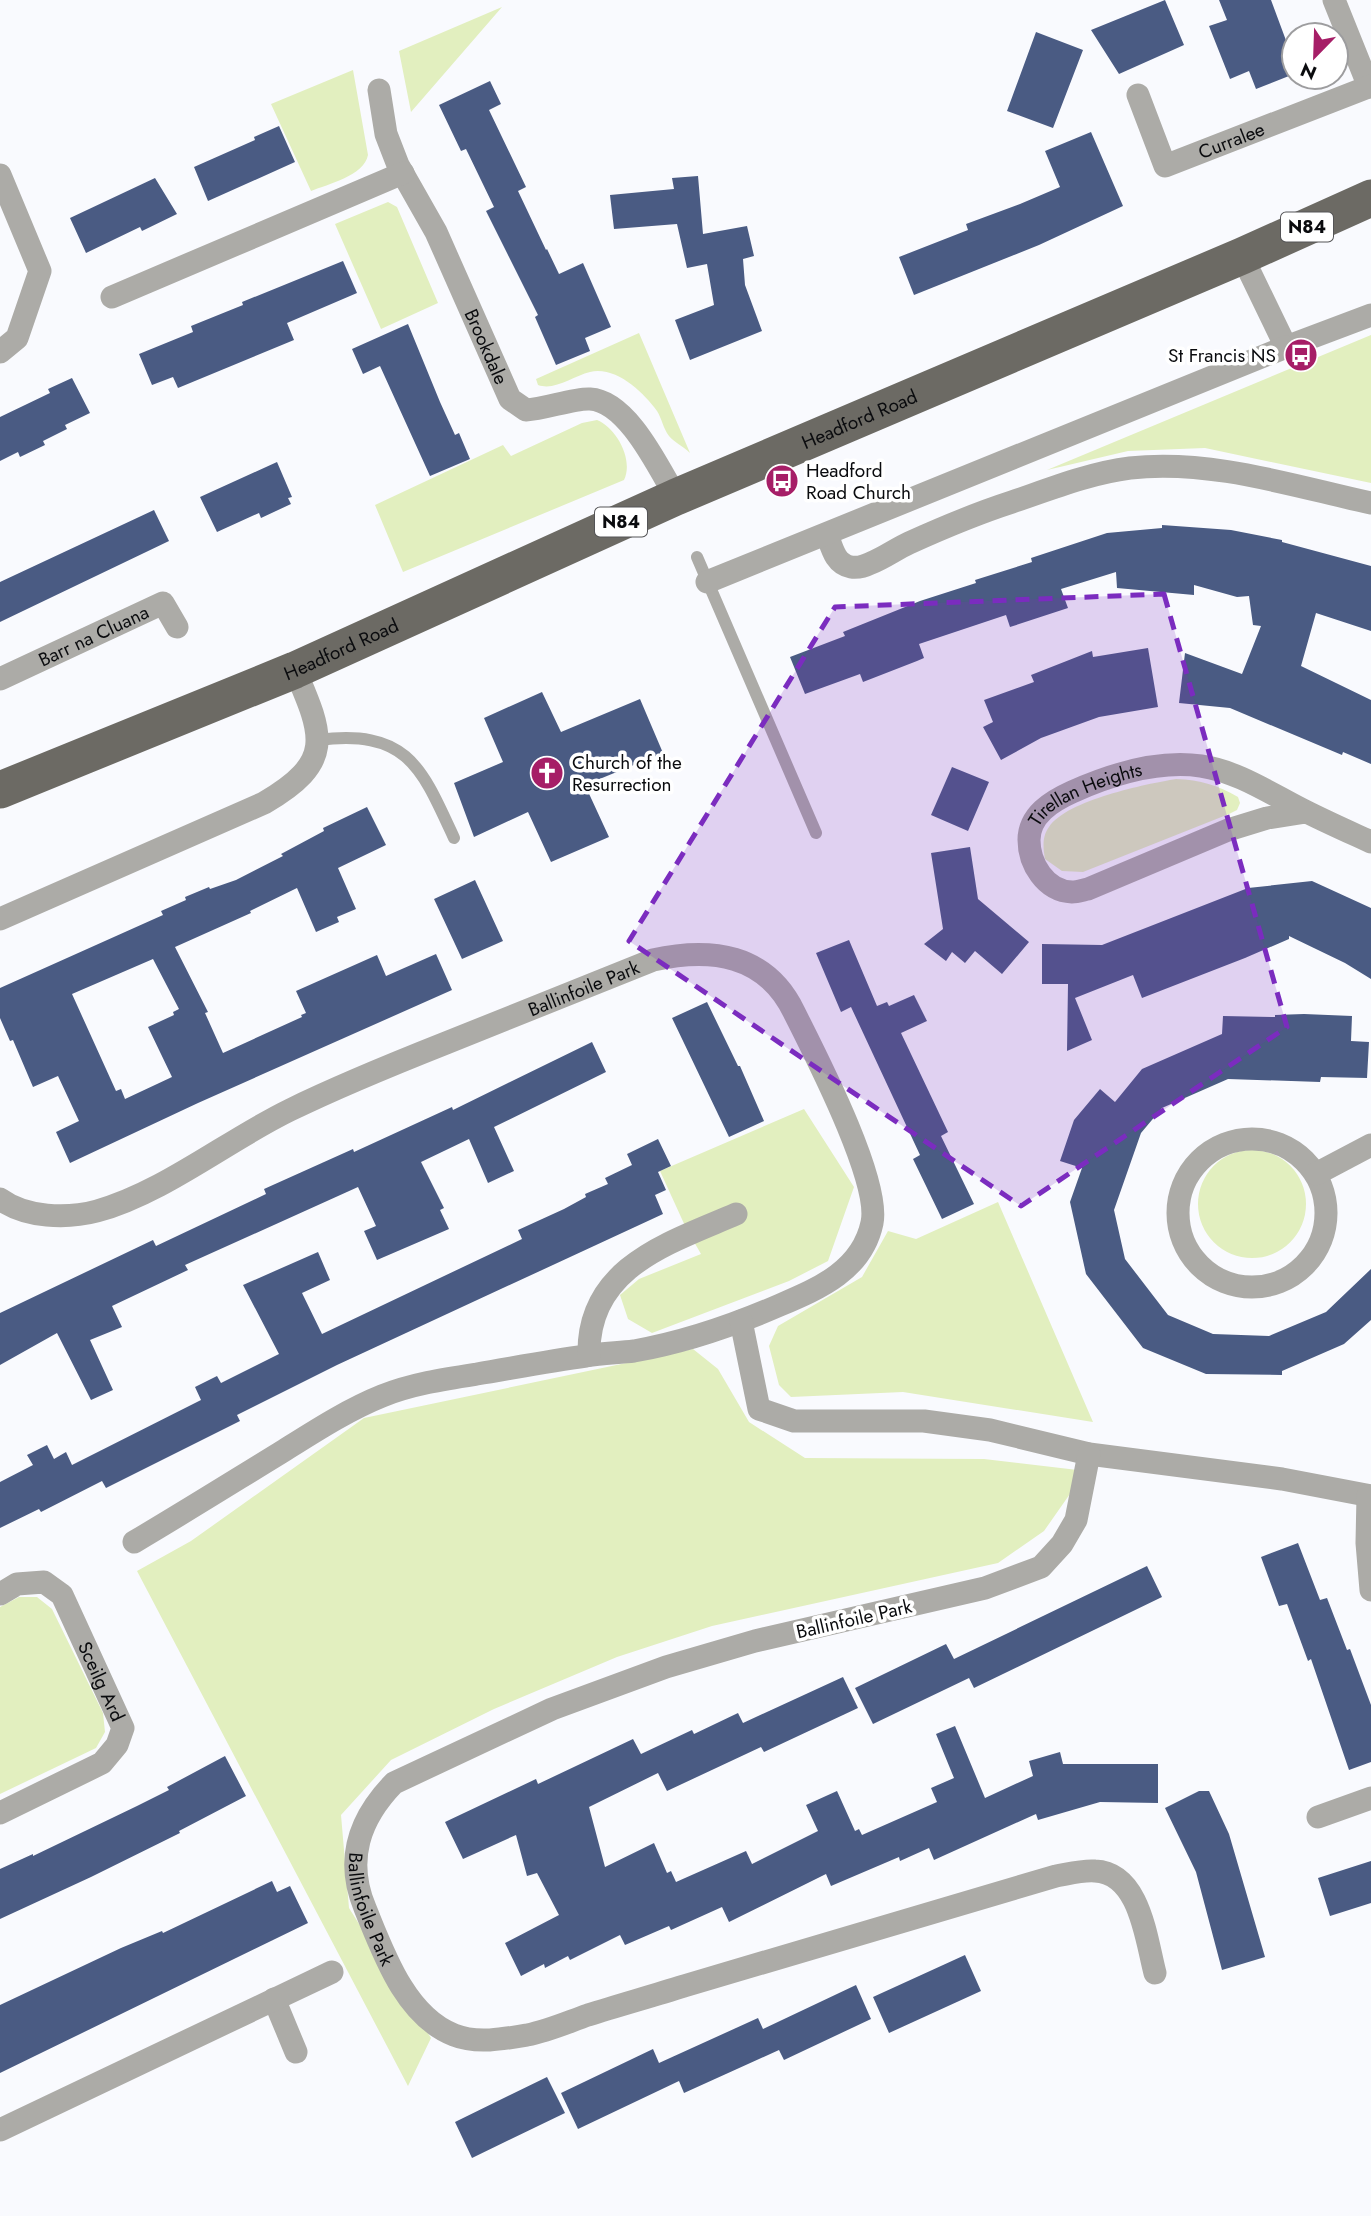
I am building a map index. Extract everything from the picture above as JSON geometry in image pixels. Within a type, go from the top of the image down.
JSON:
[{"type":"main road","name":"Headford Road","points":[[0,790],[295,670],[676,497],[1242,256],[1371,198]]},
{"type":"street","points":[[1334,0],[1370,86]]},
{"type":"street","name":"Curralee","points":[[1138,95],[1165,166],[1370,86]]},
{"type":"street","name":"Brookdale","points":[[379,90],[386,134],[403,173],[436,232],[510,399],[526,410],[590,399],[611,406],[624,416],[676,497]]},
{"type":"street","points":[[112,297],[403,173]]},
{"type":"street","points":[[0,352],[18,338],[40,271],[3,188]]},
{"type":"street","points":[[1242,256],[1286,347]]},
{"type":"street","points":[[707,582],[1371,314]]},
{"type":"street","points":[[827,534],[835,556],[841,563],[860,567],[872,564],[920,538],[1009,503],[1100,474],[1140,468],[1174,467],[1228,471],[1371,503]]},
{"type":"street","name":"Barr na Cluana","points":[[0,679],[163,603],[177,627]]},
{"type":"street","points":[[0,919],[264,803],[298,781],[315,757],[318,740],[310,705],[295,670]]},
{"type":"street","name":"Tirellan Heights","points":[[1306,812],[1267,818],[1228,830],[1088,889],[1073,892],[1057,888],[1041,876],[1030,856],[1031,823],[1038,813],[1068,793],[1096,781],[1146,767],[1186,764],[1233,774],[1371,842]]},
{"type":"street","name":"Ballinfoile Park","points":[[0,1199],[24,1211],[56,1216],[78,1216],[100,1210],[136,1196],[288,1111],[348,1083],[653,960],[676,955],[716,954],[733,958],[768,975],[791,1004],[832,1092],[868,1180],[873,1201],[872,1223],[859,1252],[843,1272],[821,1287],[741,1321],[687,1339],[635,1350],[440,1380],[381,1396],[307,1436],[134,1542]]},
{"type":"street","points":[[1252,1139],[1277,1143],[1299,1155],[1316,1174],[1325,1196],[1326,1221],[1320,1244],[1307,1264],[1288,1279],[1265,1287],[1230,1284],[1218,1280],[1198,1266],[1184,1246],[1177,1222],[1179,1197],[1188,1174],[1205,1155],[1227,1143],[1252,1139]]},
{"type":"street","points":[[1316,1174],[1371,1145]]},
{"type":"street","points":[[589,1355],[589,1338],[598,1307],[615,1280],[626,1269],[655,1250],[736,1214]]},
{"type":"street","points":[[741,1321],[759,1409],[794,1421],[924,1421],[990,1430],[1089,1454],[1282,1479],[1370,1496],[1367,1543],[1371,1590]]},
{"type":"street","name":"Ballinfoile Park","points":[[1089,1454],[1076,1520],[1062,1544],[1041,1567],[985,1588],[755,1641],[666,1667],[552,1709],[394,1783],[377,1801],[363,1826],[356,1856],[357,1887],[376,1935],[406,1994],[427,2018],[454,2035],[490,2041],[530,2034],[1056,1876],[1097,1871],[1120,1880],[1135,1900],[1155,1973]]},
{"type":"street","name":"Sceilg Ard","points":[[0,1594],[17,1584],[44,1582],[62,1595],[123,1728],[117,1745],[102,1763],[0,1813]]},
{"type":"street","points":[[1318,1817],[1371,1798]]},
{"type":"street","points":[[0,2130],[332,1972]]},
{"type":"street","points":[[274,1999],[296,2052]]},
{"type":"lane","points":[[697,557],[816,833]]},
{"type":"lane","points":[[318,740],[377,740],[397,751],[428,782],[454,838]]},
{"type":"highlighted area","points":[[1164,594],[1287,1027],[1021,1206],[629,941],[835,607]]},
{"type":"green space","points":[[502,7],[411,112],[399,51]]},
{"type":"green space","points":[[353,70],[368,155],[353,174],[311,191],[271,104]]},
{"type":"green space","points":[[388,202],[397,207],[438,303],[381,329],[335,224]]},
{"type":"green space","points":[[639,333],[690,453],[669,436],[657,411],[644,396],[619,377],[600,371],[590,372],[557,385],[538,385],[536,379]]},
{"type":"green space","points":[[1371,335],[1371,483],[1205,448],[1128,451],[1047,470]]},
{"type":"green space","points":[[597,420],[611,430],[621,445],[627,463],[624,480],[403,572],[375,505],[503,445],[511,456],[582,423]]},
{"type":"green space","points":[[1176,779],[1216,786],[1238,797],[1240,803],[1237,810],[1083,872],[1062,871],[1045,859],[1045,834],[1058,817],[1089,801]]},
{"type":"green space","points":[[804,1109],[854,1187],[828,1261],[789,1281],[652,1333],[628,1319],[620,1295],[639,1279],[701,1254],[660,1171]]},
{"type":"green space","points":[[1252,1150],[1273,1154],[1290,1166],[1302,1183],[1306,1204],[1302,1225],[1290,1242],[1273,1254],[1252,1258],[1231,1254],[1214,1242],[1202,1225],[1198,1204],[1202,1183],[1214,1166],[1231,1154]]},
{"type":"green space","points":[[998,1202],[1093,1422],[903,1392],[791,1397],[779,1385],[769,1346],[778,1326],[862,1277],[888,1231],[916,1239]]},
{"type":"green space","points":[[693,1349],[718,1369],[749,1422],[805,1458],[984,1459],[1086,1471],[1044,1531],[998,1563],[712,1626],[617,1657],[494,1709],[391,1760],[341,1815],[349,1908],[431,2038],[408,2086],[137,1571],[191,1541],[364,1418]]},
{"type":"green space","points":[[19,1597],[37,1597],[52,1609],[103,1713],[105,1732],[96,1748],[0,1794],[0,1607]]},
{"type":"building","points":[[1165,0],[1184,45],[1119,74],[1091,30]]},
{"type":"building","points":[[1219,0],[1271,0],[1280,24],[1280,80],[1256,89],[1249,71],[1230,79],[1209,26],[1227,20]]},
{"type":"building","points":[[1036,32],[1083,50],[1053,128],[1007,111]]},
{"type":"building","points":[[490,81],[501,104],[489,110],[526,187],[518,191],[546,250],[559,274],[583,263],[611,327],[585,338],[590,351],[556,365],[535,317],[538,315],[486,211],[494,207],[466,149],[461,151],[439,105]]},
{"type":"building","points":[[279,126],[295,162],[208,201],[194,167],[255,140],[254,137]]},
{"type":"building","points":[[1091,132],[1123,206],[1039,245],[914,295],[899,257],[968,230],[966,224],[1060,187],[1045,151]]},
{"type":"building","points":[[698,176],[703,234],[747,226],[754,256],[743,259],[745,285],[762,331],[690,360],[675,320],[714,305],[707,264],[687,268],[677,224],[614,229],[610,195],[674,189],[672,178]]},
{"type":"building","points":[[155,178],[177,214],[142,231],[140,227],[86,253],[70,218]]},
{"type":"building","points":[[343,261],[357,293],[287,323],[294,340],[178,388],[173,377],[152,385],[139,354],[193,332],[191,326],[243,305],[242,302]]},
{"type":"building","points":[[408,324],[455,435],[459,433],[470,459],[430,476],[380,366],[363,374],[352,349]]},
{"type":"building","points":[[72,378],[90,413],[65,425],[67,429],[43,441],[45,445],[20,457],[18,452],[0,461],[0,417],[50,393],[48,389]]},
{"type":"building","points":[[277,462],[292,497],[288,498],[291,504],[261,518],[259,513],[217,532],[200,497]]},
{"type":"building","points":[[154,510],[169,541],[0,622],[0,582]]},
{"type":"building","points":[[1162,525],[1231,530],[1282,540],[1371,566],[1371,631],[1316,613],[1301,666],[1371,700],[1371,764],[1343,752],[1342,755],[1230,708],[1179,703],[1185,653],[1242,674],[1261,626],[1253,625],[1249,596],[1237,597],[1194,585],[1194,595],[1117,588],[1116,572],[1061,589],[1068,608],[1010,627],[1006,615],[919,644],[924,658],[917,661],[863,682],[860,674],[805,694],[790,657],[845,636],[843,632],[920,601],[1032,562],[1031,558],[1107,533],[1162,528]]},
{"type":"building","points":[[1148,648],[1158,707],[1099,717],[1041,738],[1001,760],[983,727],[993,722],[984,700],[1034,682],[1031,675],[1092,651],[1093,657]]},
{"type":"building","name":"Church of the Resurrection","points":[[542,692],[561,732],[640,699],[663,753],[585,785],[609,837],[551,862],[528,812],[474,837],[454,783],[503,762],[484,718]]},
{"type":"building","points":[[952,767],[989,782],[968,831],[931,815]]},
{"type":"building","points":[[367,807],[386,845],[338,868],[356,909],[337,917],[339,922],[316,932],[297,888],[250,911],[251,913],[175,947],[208,1012],[205,1013],[223,1053],[302,1017],[301,1015],[306,1013],[296,991],[377,955],[386,976],[436,954],[452,990],[70,1163],[56,1132],[79,1121],[58,1076],[33,1087],[13,1040],[10,1041],[0,1018],[0,988],[163,915],[161,911],[186,900],[185,897],[236,880],[283,856],[281,854],[324,831],[323,828]],"holes":[[[153,959],[179,1009],[173,1012],[174,1015],[148,1027],[172,1077],[125,1099],[121,1089],[116,1091],[72,994]]]},
{"type":"building","points":[[970,847],[978,899],[1029,942],[1002,974],[975,951],[965,963],[952,952],[946,961],[924,944],[943,929],[931,853]]},
{"type":"building","points":[[475,880],[503,941],[462,959],[434,899]]},
{"type":"building","points":[[1312,881],[1371,908],[1371,979],[1289,936],[1289,939],[1245,958],[1142,998],[1133,975],[1075,998],[1092,1040],[1067,1051],[1068,984],[1042,984],[1042,944],[1102,945],[1248,888]]},
{"type":"building","points":[[849,940],[877,1006],[887,1002],[889,1006],[914,995],[927,1021],[901,1033],[948,1132],[941,1136],[974,1204],[942,1219],[913,1159],[920,1155],[851,1007],[841,1012],[816,953]]},
{"type":"building","points":[[707,1002],[740,1066],[764,1121],[729,1137],[672,1018]]},
{"type":"building","points":[[1304,1014],[1352,1016],[1351,1041],[1369,1042],[1367,1078],[1321,1077],[1320,1082],[1228,1079],[1162,1108],[1141,1133],[1114,1210],[1125,1259],[1168,1315],[1213,1334],[1269,1336],[1326,1312],[1371,1269],[1371,1320],[1344,1344],[1282,1371],[1282,1375],[1206,1374],[1143,1348],[1086,1274],[1070,1202],[1082,1168],[1060,1161],[1074,1120],[1100,1089],[1115,1102],[1142,1069],[1222,1034],[1223,1016],[1275,1017]]},
{"type":"building","points":[[592,1042],[606,1072],[494,1127],[514,1171],[488,1183],[469,1139],[421,1162],[444,1208],[440,1210],[449,1229],[377,1260],[364,1231],[376,1226],[358,1187],[185,1265],[188,1270],[112,1306],[122,1327],[90,1340],[113,1390],[91,1400],[57,1333],[0,1365],[0,1313],[153,1240],[156,1246],[266,1194],[264,1189],[452,1107],[453,1110]]},
{"type":"building","points":[[658,1139],[671,1166],[658,1172],[666,1190],[655,1195],[663,1214],[337,1365],[237,1415],[240,1421],[106,1488],[102,1481],[41,1512],[39,1509],[0,1528],[0,1482],[33,1465],[27,1455],[47,1445],[54,1459],[66,1452],[72,1465],[201,1400],[195,1387],[217,1376],[221,1383],[279,1354],[243,1285],[318,1252],[330,1280],[302,1293],[322,1334],[522,1239],[518,1230],[564,1209],[586,1197],[585,1194],[608,1184],[605,1178],[632,1165],[627,1154]]},
{"type":"building","points":[[1298,1543],[1320,1600],[1327,1598],[1347,1650],[1350,1649],[1371,1705],[1371,1762],[1349,1770],[1311,1659],[1308,1661],[1287,1604],[1279,1606],[1261,1557]]},
{"type":"building","points":[[1147,1566],[1162,1597],[974,1688],[969,1678],[873,1724],[855,1688],[946,1644],[954,1659]]},
{"type":"building","points":[[843,1677],[858,1708],[764,1752],[761,1747],[667,1791],[658,1773],[589,1807],[605,1867],[654,1843],[667,1873],[671,1871],[676,1882],[746,1851],[752,1864],[818,1831],[806,1805],[837,1791],[855,1831],[859,1829],[862,1835],[937,1802],[931,1788],[954,1778],[936,1734],[955,1726],[985,1798],[1033,1776],[1029,1761],[1060,1752],[1063,1764],[1158,1764],[1158,1803],[1100,1802],[1038,1820],[1036,1814],[934,1860],[929,1848],[900,1861],[899,1857],[831,1886],[826,1874],[729,1922],[722,1907],[671,1930],[669,1926],[625,1945],[620,1935],[570,1960],[568,1956],[521,1976],[505,1943],[559,1915],[537,1873],[527,1876],[516,1835],[463,1859],[445,1822],[536,1779],[538,1784],[633,1739],[641,1754],[692,1730],[694,1734],[738,1713],[743,1723]]},
{"type":"building","points":[[225,1756],[246,1796],[179,1831],[180,1833],[0,1919],[0,1869],[33,1856],[169,1790],[167,1787]]},
{"type":"building","points":[[1199,1791],[1209,1791],[1229,1834],[1265,1957],[1222,1970],[1196,1872],[1165,1808]]},
{"type":"building","points":[[1371,1861],[1371,1903],[1330,1916],[1318,1878]]},
{"type":"building","points":[[272,1881],[277,1892],[290,1886],[308,1923],[0,2073],[0,2005],[121,1948],[162,1931],[163,1933]]},
{"type":"building","points":[[965,1955],[981,1991],[889,2033],[873,1997]]},
{"type":"building","points":[[856,1985],[871,2019],[784,2060],[779,2050],[684,2093],[679,2081],[578,2129],[561,2093],[653,2049],[659,2063],[758,2018],[763,2029]]},
{"type":"building","points":[[547,2077],[565,2113],[472,2158],[455,2122]]},
{"type":"place","name":"St Francis NS","points":[[1301,355]]},
{"type":"place","name":"Headford Road Church","points":[[782,481]]},
{"type":"place","name":"Church of the Resurrection","points":[[547,773]]}]
